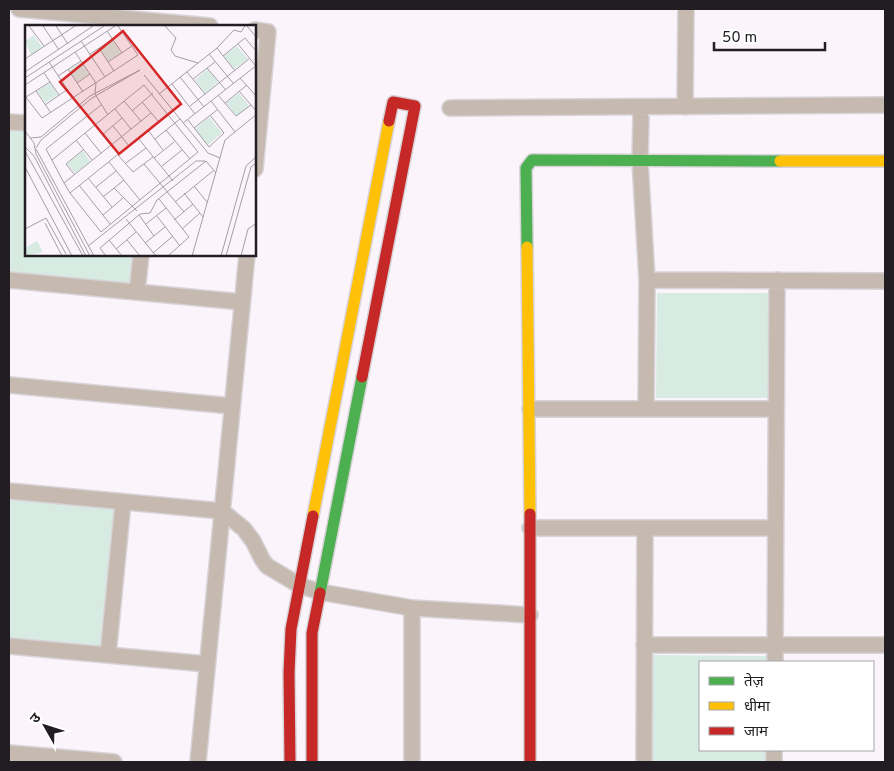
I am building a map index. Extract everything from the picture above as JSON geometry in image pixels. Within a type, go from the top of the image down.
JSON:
[{"type":"street","points":[[19,9],[186,25]]},
{"type":"street","points":[[685,107],[686,9]]},
{"type":"street","points":[[256,30],[268,32],[256,158]]},
{"type":"street","points":[[290,762],[289,634],[293,606],[299,585],[393,102],[415,106],[312,633],[312,762]]},
{"type":"street","points":[[450,108],[885,105]]},
{"type":"street","points":[[639,107],[647,280],[646,409]]},
{"type":"street","points":[[9,122],[25,123]]},
{"type":"street","points":[[530,762],[530,409],[526,168],[532,160],[536,159],[885,161]]},
{"type":"street","points":[[137,292],[141,256]]},
{"type":"street","points":[[198,762],[247,256]]},
{"type":"street","points":[[9,280],[242,302]]},
{"type":"street","points":[[647,280],[885,280]]},
{"type":"street","points":[[774,661],[776,280]]},
{"type":"street","points":[[9,385],[232,406]]},
{"type":"street","points":[[530,409],[776,409]]},
{"type":"street","points":[[9,491],[222,511],[244,529],[254,541],[267,566],[299,585],[320,592],[412,608],[530,615]]},
{"type":"street","points":[[108,655],[123,502]]},
{"type":"street","points":[[530,528],[775,528]]},
{"type":"street","points":[[644,762],[645,528]]},
{"type":"street","points":[[412,608],[412,762]]},
{"type":"street","points":[[644,645],[885,645]]},
{"type":"street","points":[[9,646],[207,664]]},
{"type":"street","points":[[9,752],[105,762]]},
{"type":"green space","points":[[9,129],[25,131],[25,256],[136,256],[133,285],[9,274]]},
{"type":"green space","points":[[657,293],[769,293],[768,398],[656,398]]},
{"type":"green space","points":[[9,497],[114,507],[100,646],[9,638]]},
{"type":"green space","points":[[653,655],[766,656],[766,661],[699,661],[699,751],[766,751],[765,762],[652,762]]},
{"type":"traffic: fast","points":[[527,247],[526,168],[532,160],[780,161]]},
{"type":"traffic: fast","points":[[320,593],[362,377]]},
{"type":"traffic: slow","points":[[313,516],[389,121]]},
{"type":"traffic: slow","points":[[780,161],[885,161]]},
{"type":"traffic: slow","points":[[527,247],[530,514]]},
{"type":"traffic: jam","points":[[362,377],[415,106],[393,102],[389,121]]},
{"type":"traffic: jam","points":[[530,514],[530,762]]},
{"type":"traffic: jam","points":[[290,762],[289,673],[291,629],[313,516]]},
{"type":"traffic: jam","points":[[312,762],[312,633],[320,593]]}]
